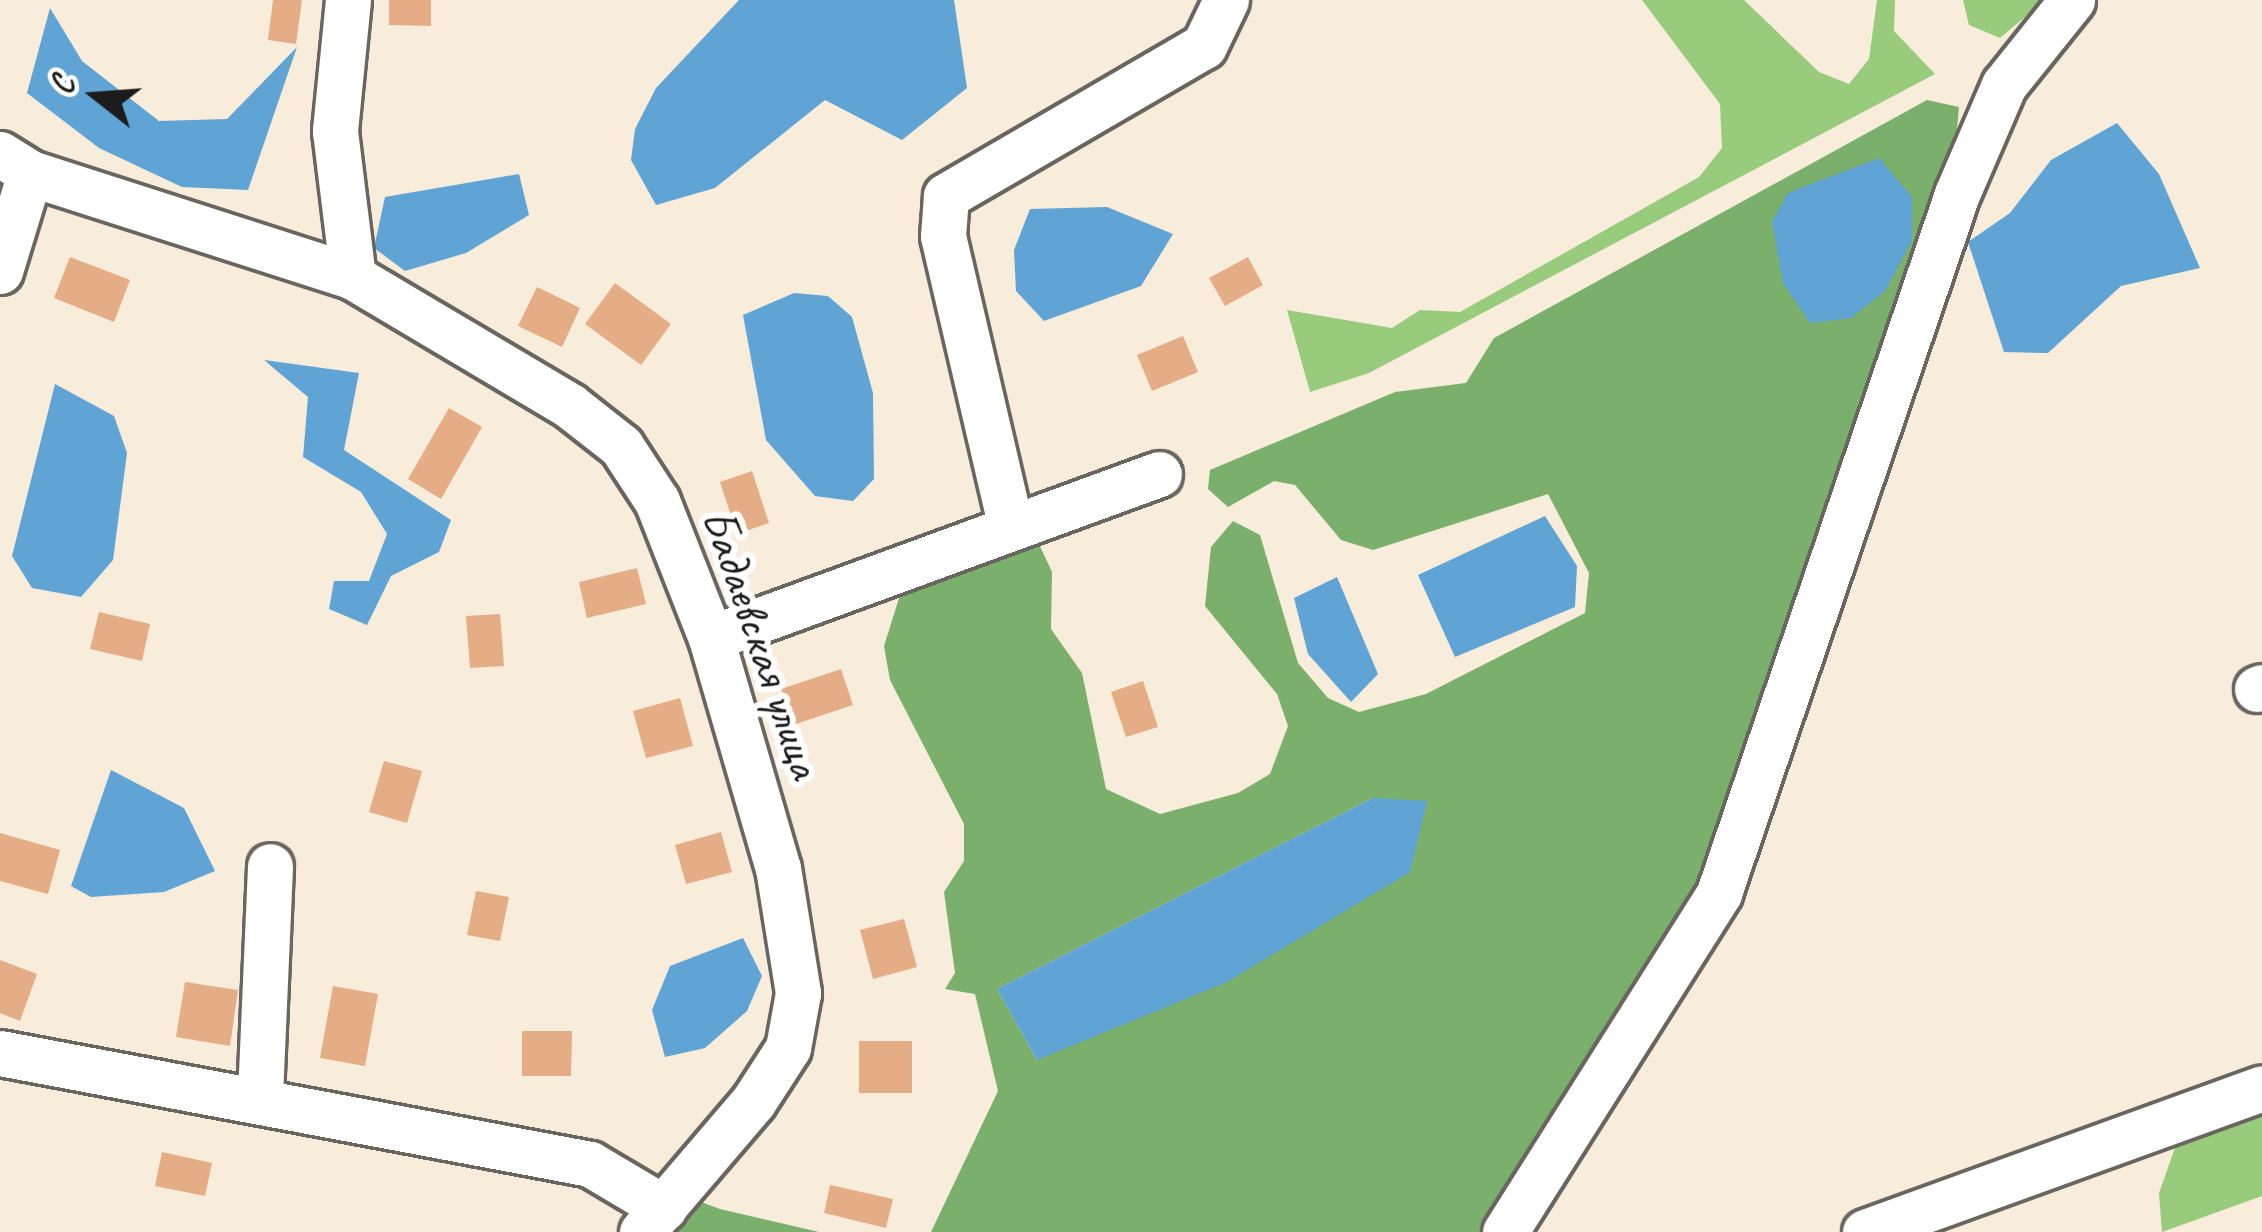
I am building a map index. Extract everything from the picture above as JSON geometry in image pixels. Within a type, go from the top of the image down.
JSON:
[{"type":"street","points":[[348,0],[335,131],[353,277]]},
{"type":"street","points":[[1011,528],[943,236],[946,196],[1204,46],[1226,0]]},
{"type":"street","points":[[1505,1232],[1719,893],[1957,194],[2004,85],[2072,0]]},
{"type":"street","points":[[0,271],[15,164]]},
{"type":"street","name":"Бадаевская улица","points":[[15,164],[353,277],[621,446],[657,501],[711,638],[778,868],[798,994],[788,1048],[653,1220]]},
{"type":"street","points":[[711,638],[1159,474]]},
{"type":"street","points":[[260,1096],[270,866]]},
{"type":"street","points":[[0,1053],[260,1096],[590,1165],[653,1220]]},
{"type":"street","points":[[1865,1232],[2214,1114],[2262,1088]]},
{"type":"green space","points":[[1642,0],[1744,0],[1819,72],[1849,84],[1869,59],[1877,0],[1895,0],[1894,31],[1935,74],[1369,373],[1310,392],[1287,310],[1392,328],[1420,310],[1460,312],[1699,177],[1722,148],[1720,104]]},
{"type":"green space","points":[[1963,0],[2045,0],[2000,38],[1969,25]]},
{"type":"green space","points":[[1927,100],[1959,107],[1957,129],[1723,854],[1486,1232],[931,1232],[998,1091],[975,994],[945,989],[955,973],[944,892],[964,861],[964,824],[890,680],[884,646],[900,595],[1038,542],[1052,572],[1051,629],[1082,673],[1106,789],[1160,814],[1238,793],[1270,774],[1288,726],[1277,694],[1205,606],[1211,547],[1233,521],[1260,535],[1298,663],[1328,698],[1359,712],[1426,694],[1585,613],[1589,573],[1548,494],[1373,550],[1341,540],[1295,485],[1274,481],[1228,507],[1208,489],[1210,470],[1395,392],[1466,383],[1494,338]],"holes":[[[1373,798],[1037,1060],[997,989]]]},
{"type":"green space","points":[[2262,1106],[2262,1196],[2162,1232],[2159,1193],[2176,1145]]},
{"type":"green space","points":[[687,1197],[720,1209],[819,1232],[667,1232]]},
{"type":"water","points":[[739,0],[954,0],[967,88],[902,140],[825,100],[715,188],[656,205],[631,160],[635,129],[656,88]]},
{"type":"water","points":[[50,8],[82,61],[159,121],[227,119],[297,47],[248,190],[182,187],[99,148],[27,93]]},
{"type":"water","points":[[2117,123],[2159,174],[2200,268],[2121,286],[2048,353],[2004,352],[1968,242],[2010,213],[2051,160]]},
{"type":"water","points":[[1879,158],[1912,197],[1912,240],[1885,291],[1851,318],[1810,323],[1783,283],[1772,222],[1788,193]]},
{"type":"water","points":[[519,174],[529,215],[466,253],[405,271],[374,248],[385,197]]},
{"type":"water","points":[[1107,207],[1173,234],[1141,286],[1044,321],[1016,291],[1014,250],[1030,209]]},
{"type":"water","points":[[794,293],[828,296],[852,317],[873,393],[874,479],[853,501],[815,496],[766,440],[743,315]]},
{"type":"water","points":[[264,360],[359,373],[344,450],[451,520],[439,552],[391,576],[367,625],[329,609],[334,581],[369,581],[387,534],[361,492],[303,457],[308,397]]},
{"type":"water","points":[[55,384],[114,416],[127,453],[113,560],[81,597],[32,588],[12,556]]},
{"type":"water","points":[[1545,516],[1577,566],[1575,607],[1455,657],[1418,575]]},
{"type":"water","points":[[1337,577],[1378,674],[1351,702],[1308,654],[1294,598]]},
{"type":"water","points":[[111,770],[184,808],[215,871],[164,892],[91,897],[71,886]]},
{"type":"water","points":[[1373,798],[1427,801],[1410,872],[1225,983],[1037,1060],[997,989]]},
{"type":"water","points":[[743,938],[762,976],[747,1011],[705,1048],[665,1057],[652,1010],[670,966]]},
{"type":"building","points":[[273,0],[302,0],[296,44],[268,40]]},
{"type":"building","points":[[389,0],[431,0],[431,26],[389,25]]},
{"type":"building","points":[[70,257],[130,280],[114,322],[54,298]]},
{"type":"building","points":[[1248,257],[1263,285],[1225,306],[1209,278]]},
{"type":"building","points":[[615,283],[671,324],[641,365],[585,324]]},
{"type":"building","points":[[537,287],[580,308],[562,347],[518,326]]},
{"type":"building","points":[[1183,336],[1198,372],[1152,391],[1137,355]]},
{"type":"building","points":[[449,408],[482,427],[441,499],[408,479]]},
{"type":"building","points":[[752,471],[769,523],[737,534],[720,482]]},
{"type":"building","points":[[637,568],[646,604],[587,618],[579,582]]},
{"type":"building","points":[[99,612],[150,624],[142,661],[90,649]]},
{"type":"building","points":[[500,614],[504,666],[470,668],[466,616]]},
{"type":"building","points":[[841,669],[853,705],[793,725],[781,689]]},
{"type":"building","points":[[1143,681],[1158,727],[1126,737],[1111,692]]},
{"type":"building","points":[[680,698],[693,746],[646,758],[633,711]]},
{"type":"building","points":[[384,761],[422,771],[407,823],[369,812]]},
{"type":"building","points":[[721,832],[732,872],[686,884],[675,845]]},
{"type":"building","points":[[0,833],[60,850],[48,894],[0,881]]},
{"type":"building","points":[[476,891],[509,897],[500,941],[467,935]]},
{"type":"building","points":[[904,919],[917,967],[873,979],[860,930]]},
{"type":"building","points":[[0,960],[37,974],[20,1021],[0,1013]]},
{"type":"building","points":[[185,982],[238,990],[230,1046],[176,1037]]},
{"type":"building","points":[[333,986],[378,994],[365,1066],[320,1058]]},
{"type":"building","points":[[522,1031],[572,1031],[571,1076],[522,1076]]},
{"type":"building","points":[[859,1041],[912,1041],[912,1093],[859,1093]]},
{"type":"building","points":[[162,1152],[212,1163],[205,1196],[155,1186]]},
{"type":"building","points":[[830,1185],[893,1199],[886,1228],[824,1213]]}]
